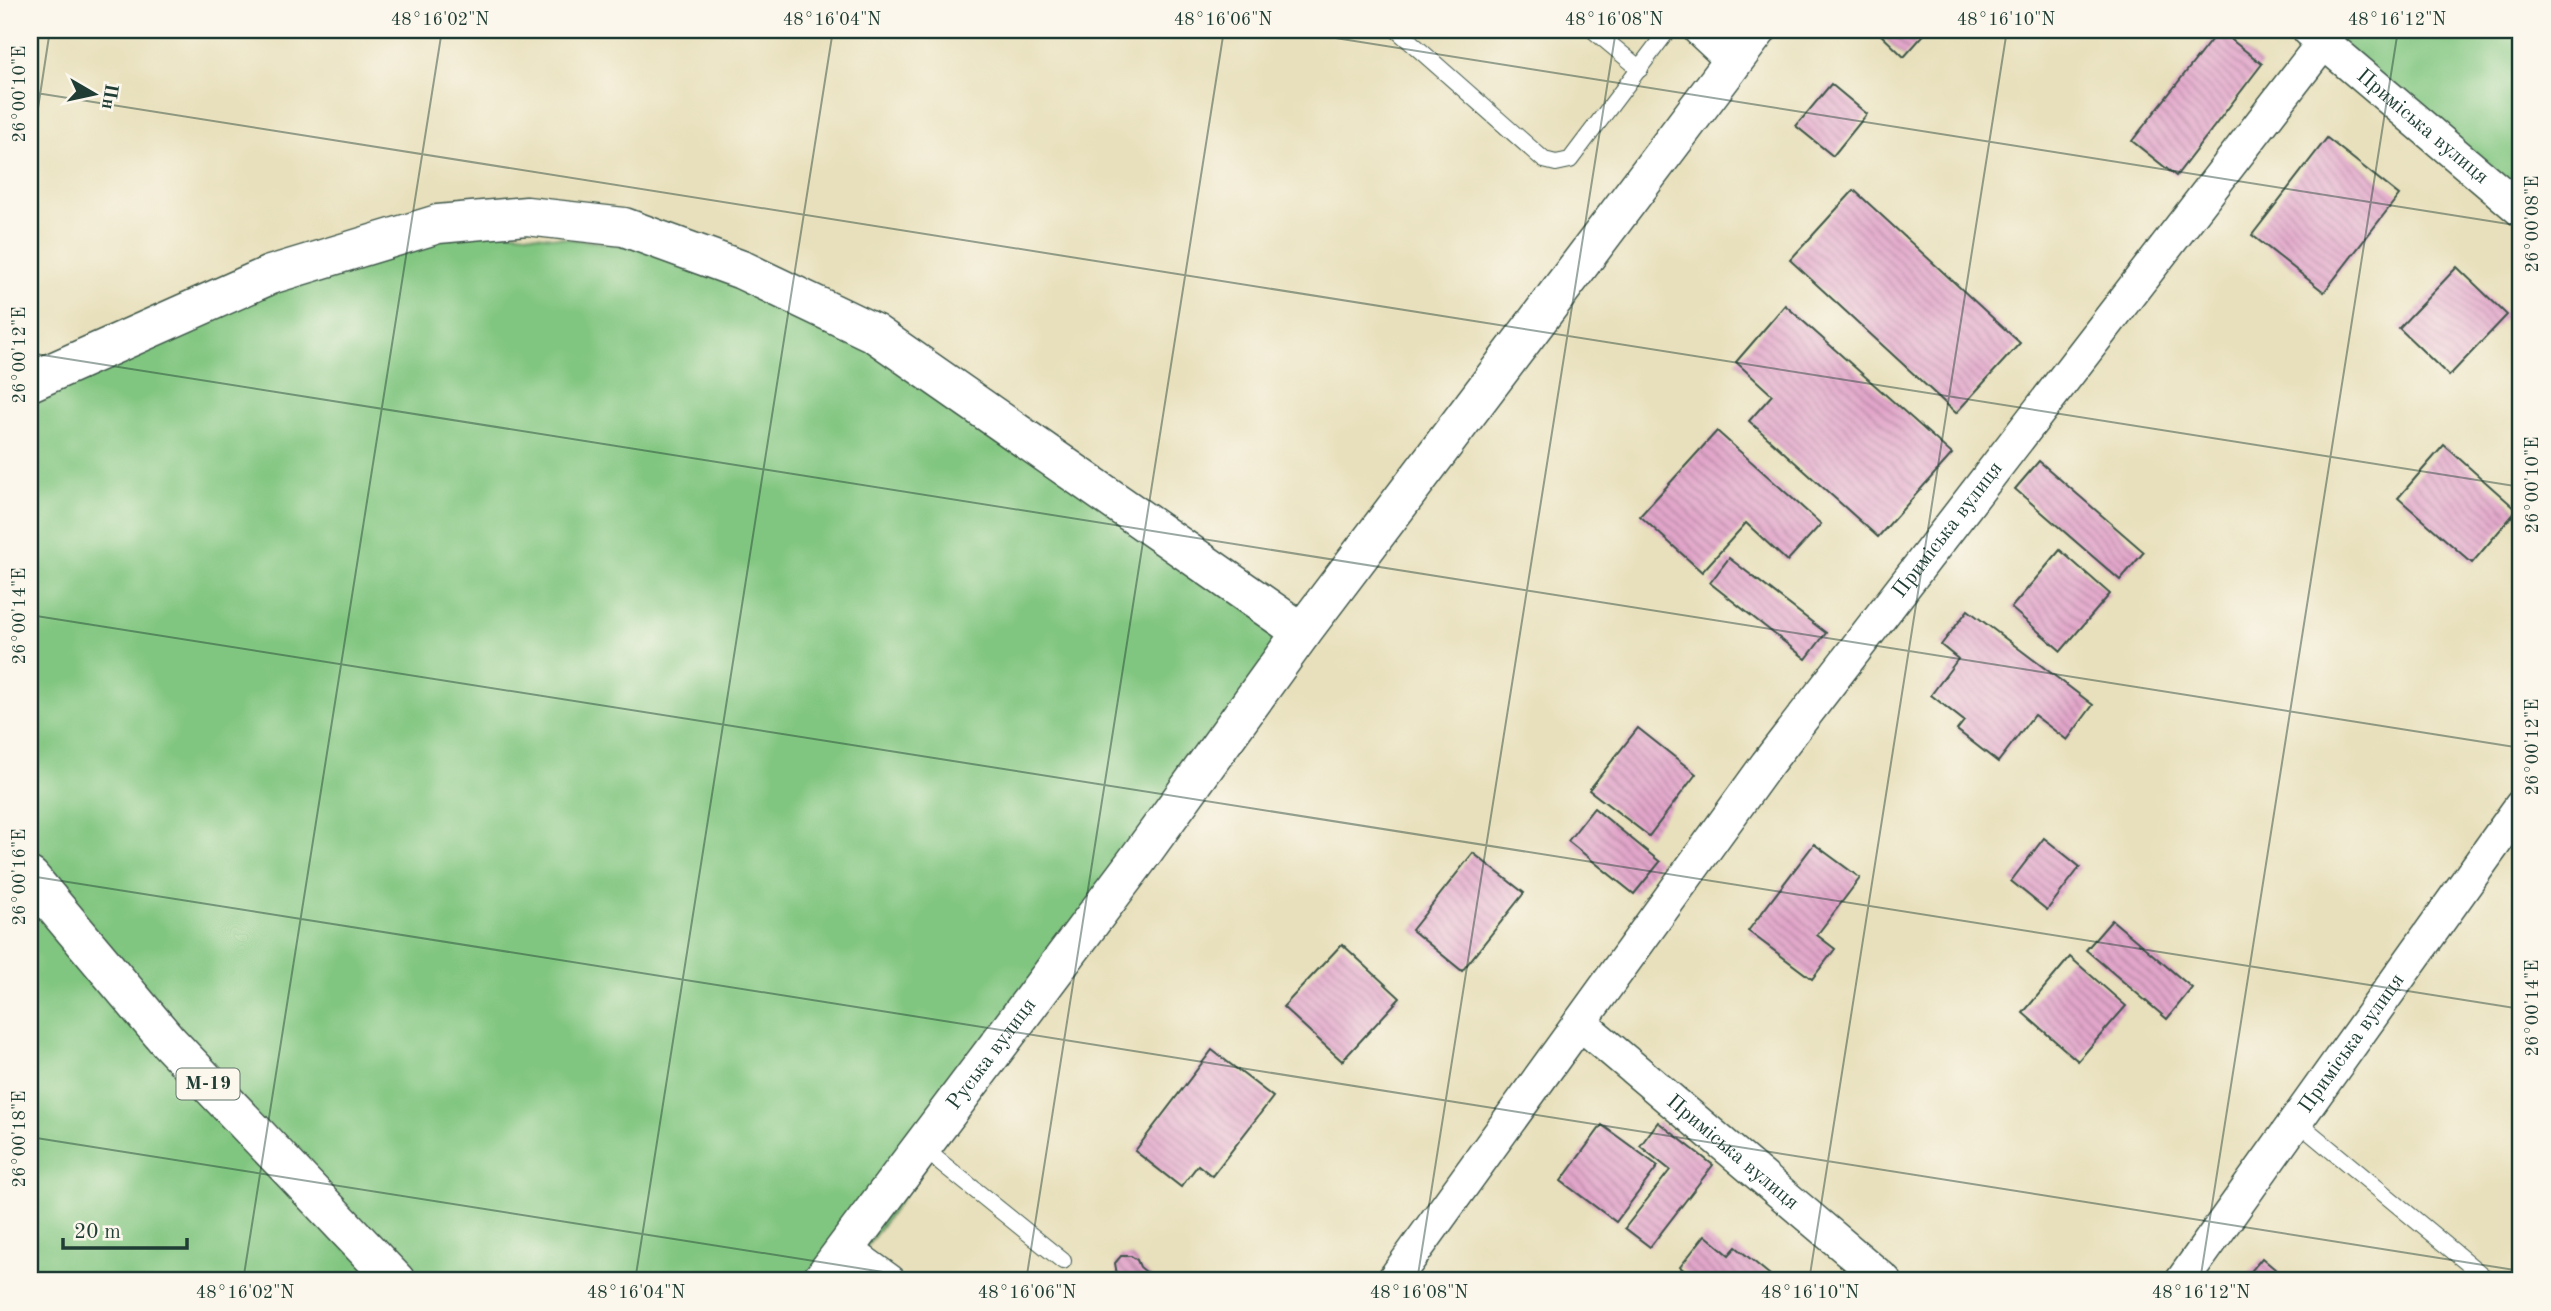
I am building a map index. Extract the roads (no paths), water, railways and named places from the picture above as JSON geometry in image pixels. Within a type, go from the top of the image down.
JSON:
[{"type":"main road","name":"Руська вулиця","points":[[821,1281],[1138,859],[1302,632],[1757,30]]},
{"type":"main road","points":[[30,382],[270,275],[438,224],[527,216],[624,227],[742,270],[874,333],[1302,632]]},
{"type":"main road","name":"М-19","points":[[30,877],[166,1039],[396,1281]]},
{"type":"street","points":[[1700,30],[1733,61]]},
{"type":"street","name":"Приміська вулиця","points":[[1394,1281],[1767,764],[2316,36],[2521,209]]},
{"type":"street","name":"Приміська вулиця","points":[[2182,1281],[2521,806]]},
{"type":"street","name":"Приміська вулиця","points":[[1580,1023],[1885,1281]]},
{"type":"street","points":[[846,1250],[889,1281]]},
{"type":"lane","points":[[1396,30],[1544,160],[1556,163],[1570,160],[1668,30]]},
{"type":"lane","points":[[1593,30],[1640,69]]},
{"type":"lane","points":[[2295,1120],[2489,1281]]},
{"type":"lane","points":[[923,1148],[1063,1261]]}]
